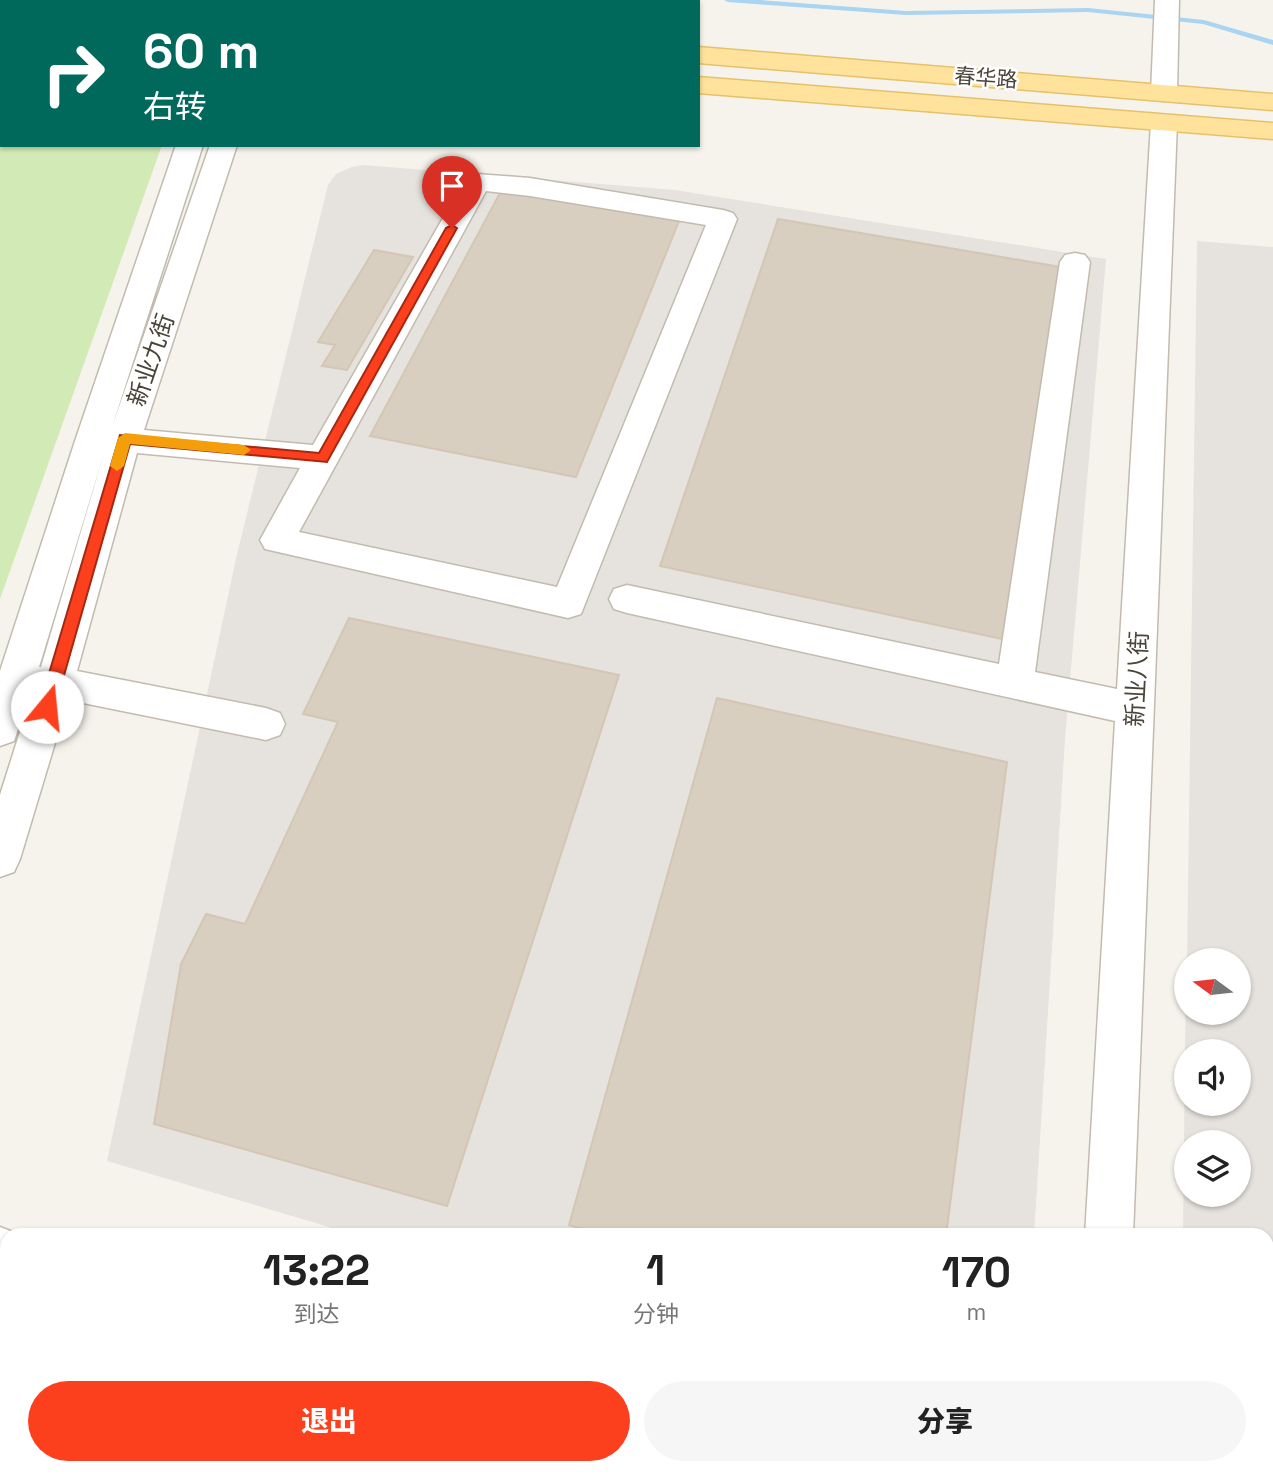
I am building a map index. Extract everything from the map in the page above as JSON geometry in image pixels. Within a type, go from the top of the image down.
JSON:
[{"type":"main road","name":"春华路","points":[[700,55],[1164,108],[1273,131]]},
{"type":"main road","name":"春华路","points":[[700,85],[1164,108],[1273,102]]},
{"type":"street","name":"新业八街","points":[[1109,1228],[1167,4]]},
{"type":"street","name":"新业九街","points":[[0,730],[92,438],[189,147]]},
{"type":"street","name":"新业九街","points":[[0,859],[55,682],[125,438],[223,147]]},
{"type":"street","points":[[477,183],[530,187],[723,219],[568,604],[277,540],[322,458],[477,183]]},
{"type":"street","points":[[1015,683],[1075,262]]},
{"type":"street","points":[[92,438],[125,438],[322,458]]},
{"type":"street","points":[[627,599],[1135,709]]},
{"type":"street","points":[[16,683],[55,682],[266,724]]},
{"type":"shaded area","points":[[363,165],[675,190],[1106,259],[1065,739],[1034,1228],[332,1228],[107,1161],[237,554],[328,185],[336,174]]},
{"type":"shaded area","points":[[1197,241],[1273,247],[1273,1228],[1183,1228],[1183,1207],[1251,1207],[1251,1130],[1184,1130],[1184,1116],[1251,1116],[1251,1039],[1185,1039],[1185,1026],[1251,1026],[1251,948],[1187,948]]},
{"type":"green space","points":[[0,147],[161,147],[0,599]]},
{"type":"building","points":[[501,191],[679,221],[576,477],[370,436]]},
{"type":"building","points":[[778,219],[1061,267],[1007,640],[660,566]]},
{"type":"building","points":[[374,250],[413,257],[347,370],[322,366],[335,345],[318,342]]},
{"type":"building","points":[[349,618],[619,675],[447,1206],[154,1124],[181,964],[206,914],[245,924],[338,722],[303,714]]},
{"type":"building","points":[[717,698],[1007,762],[947,1228],[579,1228],[569,1225]]},
{"type":"waterway","points":[[728,0],[906,13],[1088,10],[1204,22],[1273,43]]},
{"type":"slow traffic","points":[[117,466],[125,438],[244,450]]},
{"type":"route","points":[[47,707],[125,438],[322,458],[452,228]]}]
